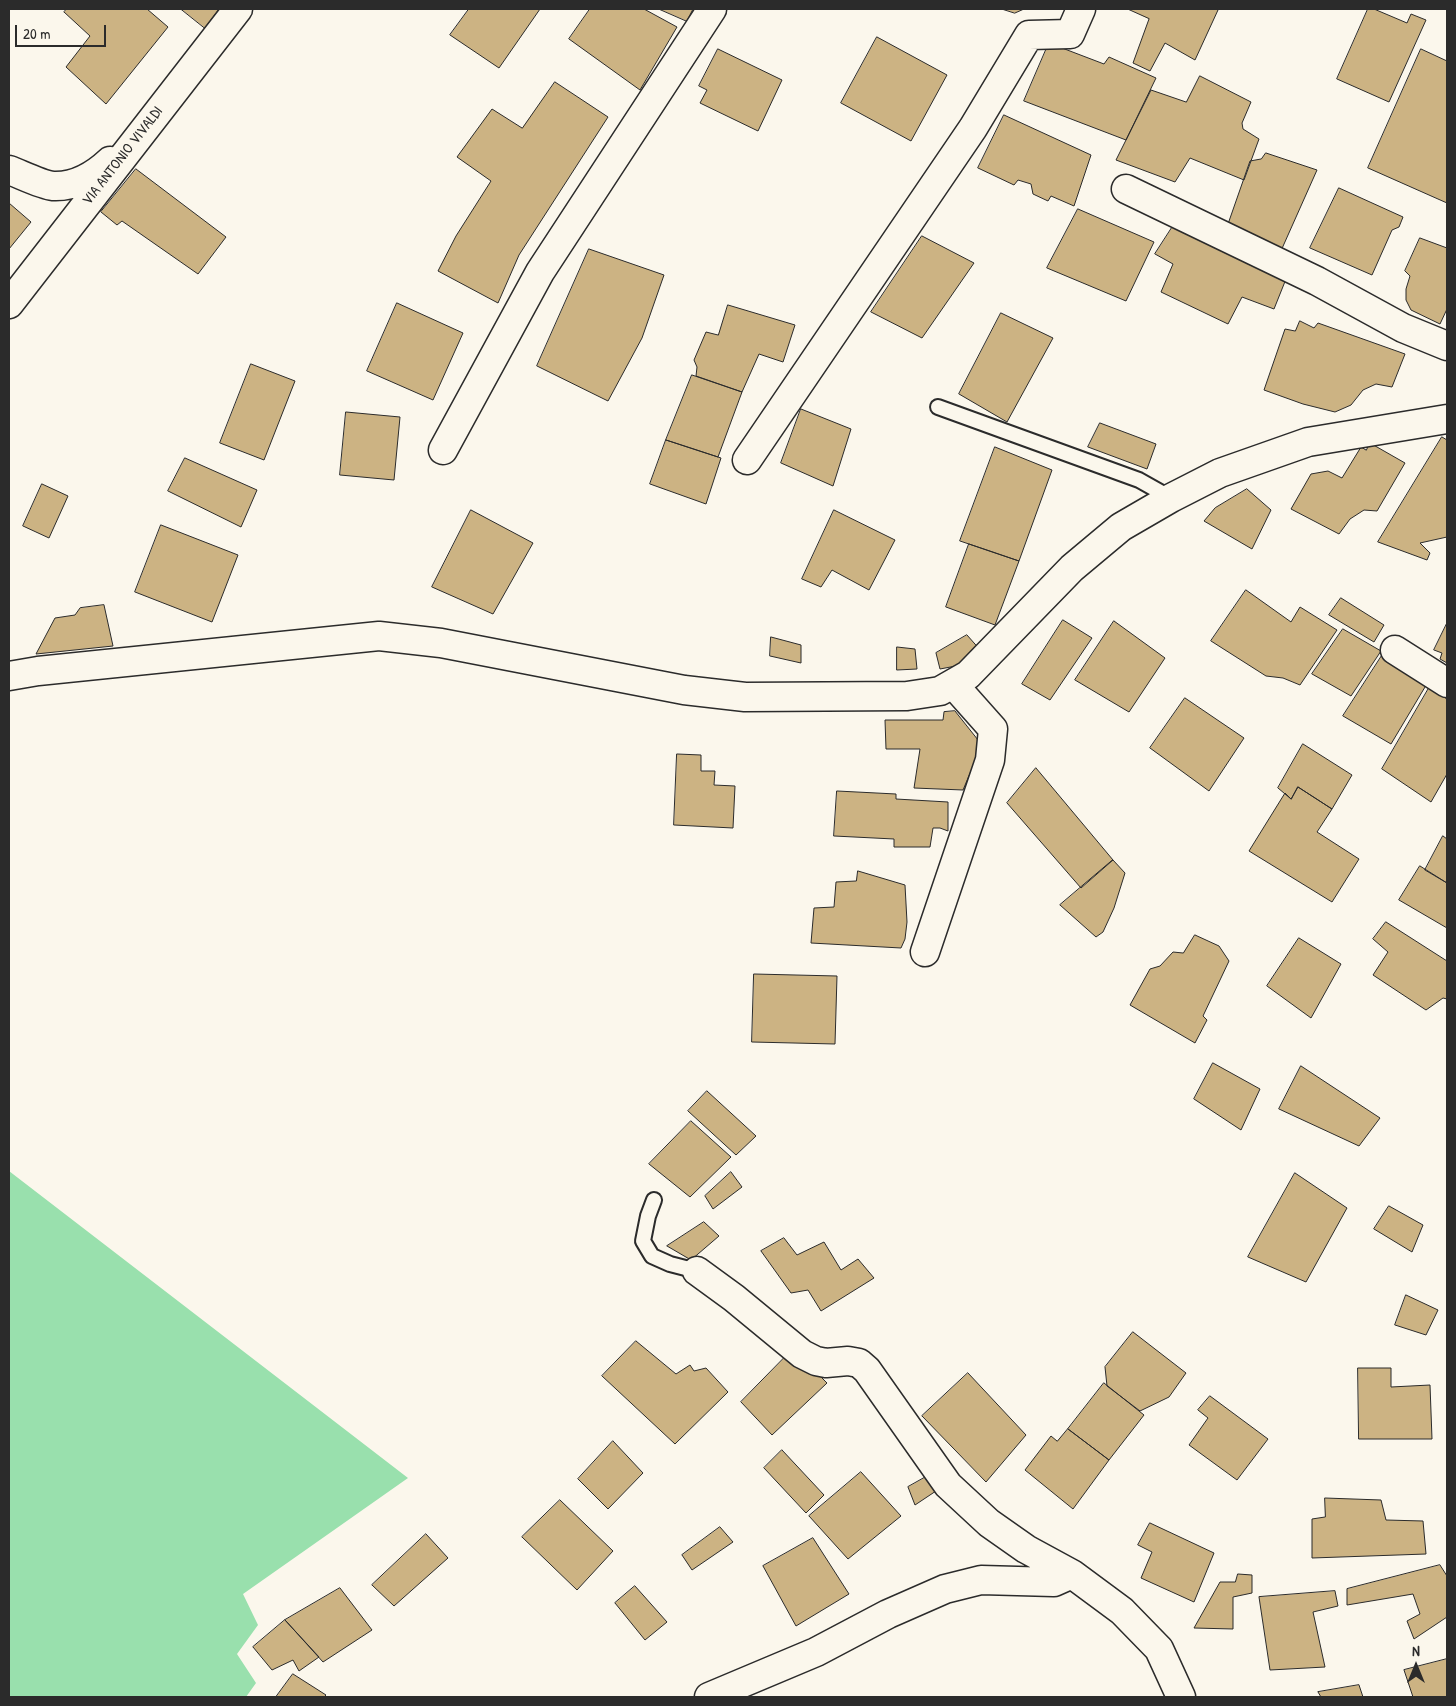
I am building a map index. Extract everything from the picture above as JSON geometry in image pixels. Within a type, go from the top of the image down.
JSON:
[{"type":"street","name":"VIA ANTONIO VIVALDI","points":[[9,304],[238,9]]},
{"type":"street","points":[[443,450],[540,272],[712,9]]},
{"type":"street","points":[[747,460],[973,128],[1029,35],[1070,34],[1081,9]]},
{"type":"street","points":[[9,170],[53,186],[78,183],[100,170],[147,126]]},
{"type":"street","points":[[1126,189],[1317,281],[1403,328],[1447,346]]},
{"type":"street","points":[[9,676],[58,669],[379,636],[441,643],[684,690],[745,697],[907,696],[940,691],[968,675],[1072,568],[1121,527],[1171,498],[1220,473],[1308,442],[1447,419]]},
{"type":"street","points":[[1394,650],[1447,683]]},
{"type":"street","points":[[925,952],[990,760],[993,729],[953,684]]},
{"type":"street","points":[[697,1271],[734,1298],[802,1354],[826,1362],[848,1361],[859,1363],[867,1370],[948,1484],[989,1523],[1026,1549],[1072,1574],[1122,1611],[1160,1649],[1181,1697]]},
{"type":"street","points":[[709,1697],[816,1652],[888,1614],[945,1589],[981,1580],[1054,1582],[1072,1574]]},
{"type":"lane","points":[[938,408],[1139,480],[1171,498]]},
{"type":"lane","points":[[654,1200],[648,1216],[643,1241],[652,1256],[670,1264],[697,1271]]},
{"type":"green space","points":[[9,1171],[408,1478],[243,1594],[258,1625],[237,1654],[256,1683],[246,1697],[9,1697]]},
{"type":"building","points":[[67,9],[147,9],[168,27],[106,104],[66,67],[90,36],[64,12]]},
{"type":"building","points":[[181,9],[219,9],[205,28]]},
{"type":"building","points":[[469,9],[540,9],[499,68],[450,35]]},
{"type":"building","points":[[590,9],[644,9],[677,27],[640,90],[569,39]]},
{"type":"building","points":[[659,9],[693,9],[687,21]]},
{"type":"building","points":[[1002,9],[1024,9],[1015,13]]},
{"type":"building","points":[[1128,9],[1218,10],[1195,60],[1165,43],[1150,71],[1133,63],[1149,19]]},
{"type":"building","points":[[1368,9],[1374,9],[1407,23],[1411,14],[1426,20],[1389,102],[1337,79]]},
{"type":"building","points":[[877,37],[947,75],[911,141],[841,103]]},
{"type":"building","points":[[1049,43],[1104,64],[1109,57],[1156,78],[1126,140],[1024,101]]},
{"type":"building","points":[[718,49],[782,80],[758,131],[700,103],[707,90],[699,86]]},
{"type":"building","points":[[1421,49],[1447,61],[1447,203],[1368,168]]},
{"type":"building","points":[[1200,76],[1251,102],[1242,123],[1243,129],[1259,139],[1244,180],[1190,158],[1175,182],[1116,160],[1151,90],[1186,102]]},
{"type":"building","points":[[555,82],[608,117],[519,255],[498,303],[438,271],[456,236],[491,181],[457,157],[492,109],[522,128]]},
{"type":"building","points":[[1004,115],[1091,155],[1074,206],[1051,196],[1048,201],[1033,194],[1031,184],[1018,180],[1014,185],[978,168]]},
{"type":"building","points":[[1266,153],[1317,170],[1280,253],[1228,224],[1250,161],[1261,159]]},
{"type":"building","points":[[136,169],[226,237],[198,274],[122,221],[117,225],[101,212]]},
{"type":"building","points":[[1339,188],[1403,217],[1399,227],[1392,230],[1372,275],[1310,248]]},
{"type":"building","points":[[9,203],[31,222],[9,249]]},
{"type":"building","points":[[1078,209],[1154,242],[1126,301],[1047,268]]},
{"type":"building","points":[[1175,223],[1288,274],[1274,309],[1242,297],[1228,324],[1161,292],[1173,264],[1155,254]]},
{"type":"building","points":[[922,236],[974,263],[922,338],[871,312]]},
{"type":"building","points":[[1420,238],[1447,248],[1447,309],[1440,324],[1411,310],[1406,300],[1406,289],[1410,276],[1405,271]]},
{"type":"building","points":[[589,249],[664,275],[642,338],[608,401],[537,366]]},
{"type":"building","points":[[397,303],[463,333],[433,400],[367,371]]},
{"type":"building","points":[[728,305],[795,325],[783,362],[759,354],[742,392],[696,376],[697,367],[694,360],[706,332],[718,335]]},
{"type":"building","points":[[1001,313],[1053,338],[1007,422],[959,394]]},
{"type":"building","points":[[1300,321],[1314,328],[1318,323],[1405,354],[1392,387],[1376,384],[1363,390],[1351,405],[1335,412],[1303,404],[1264,390],[1285,329],[1295,331]]},
{"type":"building","points":[[251,364],[295,381],[264,460],[220,443]]},
{"type":"building","points":[[692,375],[742,392],[718,457],[666,440]]},
{"type":"building","points":[[801,409],[851,429],[833,486],[781,463]]},
{"type":"building","points":[[346,412],[400,417],[394,480],[340,475]]},
{"type":"building","points":[[1100,423],[1156,444],[1147,469],[1088,447]]},
{"type":"building","points":[[1442,437],[1447,440],[1447,537],[1420,543],[1430,553],[1427,560],[1378,542]]},
{"type":"building","points":[[666,440],[721,458],[706,504],[650,484]]},
{"type":"building","points":[[1370,443],[1405,463],[1377,511],[1364,510],[1350,519],[1339,534],[1291,509],[1311,474],[1328,471],[1342,478],[1361,447],[1366,450]]},
{"type":"building","points":[[995,447],[1052,470],[1019,561],[960,541]]},
{"type":"building","points":[[185,458],[257,490],[241,527],[168,491]]},
{"type":"building","points":[[42,484],[68,496],[49,538],[23,526]]},
{"type":"building","points":[[1247,489],[1271,510],[1252,549],[1204,521],[1215,508]]},
{"type":"building","points":[[471,510],[533,543],[493,614],[432,587]]},
{"type":"building","points":[[834,510],[895,540],[869,590],[832,570],[821,587],[802,579]]},
{"type":"building","points":[[161,525],[238,555],[212,622],[135,592]]},
{"type":"building","points":[[969,544],[1019,561],[995,625],[946,607]]},
{"type":"building","points":[[1246,590],[1291,622],[1300,607],[1337,630],[1300,685],[1283,678],[1266,676],[1211,641]]},
{"type":"building","points":[[1341,598],[1384,625],[1374,642],[1329,615]]},
{"type":"building","points":[[104,605],[113,646],[36,654],[55,618],[75,615],[80,608]]},
{"type":"building","points":[[1063,620],[1092,638],[1050,700],[1022,684]]},
{"type":"building","points":[[1114,621],[1165,658],[1129,712],[1075,680]]},
{"type":"building","points":[[1447,623],[1447,663],[1440,659],[1442,653],[1434,650]]},
{"type":"building","points":[[1343,629],[1381,651],[1351,696],[1312,674]]},
{"type":"building","points":[[967,635],[982,652],[961,665],[940,669],[936,653]]},
{"type":"building","points":[[771,637],[801,645],[801,663],[770,656]]},
{"type":"building","points":[[897,647],[915,649],[917,669],[897,670]]},
{"type":"building","points":[[1383,654],[1428,682],[1391,744],[1343,716]]},
{"type":"building","points":[[1429,688],[1447,699],[1447,774],[1431,802],[1382,769]]},
{"type":"building","points":[[1185,698],[1244,738],[1209,791],[1150,748]]},
{"type":"building","points":[[955,711],[982,745],[963,790],[914,788],[920,749],[886,749],[885,720],[943,720],[944,712]]},
{"type":"building","points":[[1303,744],[1352,775],[1332,809],[1298,787],[1291,799],[1278,788]]},
{"type":"building","points":[[677,754],[701,755],[701,771],[715,771],[714,785],[735,786],[733,828],[674,825]]},
{"type":"building","points":[[1036,768],[1113,860],[1081,888],[1007,803]]},
{"type":"building","points":[[1298,787],[1332,809],[1317,832],[1359,859],[1332,902],[1249,851],[1285,793],[1291,799]]},
{"type":"building","points":[[837,791],[896,794],[896,799],[948,802],[948,831],[933,828],[930,847],[894,847],[894,839],[834,836]]},
{"type":"building","points":[[1443,836],[1447,839],[1447,883],[1425,870]]},
{"type":"building","points":[[1113,860],[1125,873],[1114,908],[1103,932],[1096,937],[1060,905]]},
{"type":"building","points":[[1420,866],[1447,883],[1447,928],[1399,900]]},
{"type":"building","points":[[858,871],[905,885],[907,922],[905,939],[901,948],[811,943],[814,908],[834,907],[836,882],[856,881]]},
{"type":"building","points":[[1386,922],[1447,961],[1447,999],[1443,998],[1426,1010],[1373,975],[1388,952],[1373,939]]},
{"type":"building","points":[[1195,935],[1219,946],[1229,961],[1203,1016],[1207,1020],[1195,1043],[1130,1005],[1150,969],[1160,966],[1173,952],[1183,953]]},
{"type":"building","points":[[1299,938],[1341,964],[1311,1018],[1267,986]]},
{"type":"building","points":[[754,974],[837,976],[835,1044],[752,1042]]},
{"type":"building","points":[[1213,1063],[1260,1089],[1241,1130],[1194,1099]]},
{"type":"building","points":[[1301,1066],[1380,1118],[1359,1146],[1279,1109]]},
{"type":"building","points":[[707,1091],[756,1136],[736,1155],[688,1111]]},
{"type":"building","points":[[691,1121],[731,1157],[690,1197],[649,1164]]},
{"type":"building","points":[[731,1172],[742,1187],[713,1209],[705,1196]]},
{"type":"building","points":[[1295,1173],[1347,1208],[1306,1282],[1248,1257]]},
{"type":"building","points":[[1389,1206],[1423,1225],[1412,1252],[1374,1229]]},
{"type":"building","points":[[704,1222],[719,1236],[691,1260],[667,1246]]},
{"type":"building","points":[[784,1238],[797,1255],[824,1242],[841,1270],[858,1259],[874,1278],[821,1311],[808,1290],[791,1293],[761,1251]]},
{"type":"building","points":[[1406,1295],[1438,1310],[1426,1335],[1395,1325]]},
{"type":"building","points":[[1133,1332],[1186,1373],[1169,1397],[1140,1411],[1107,1386],[1105,1367]]},
{"type":"building","points":[[636,1341],[676,1374],[690,1365],[694,1371],[706,1368],[728,1392],[675,1444],[602,1376]]},
{"type":"building","points":[[789,1353],[813,1369],[827,1383],[772,1435],[741,1402]]},
{"type":"building","points":[[1358,1368],[1391,1368],[1391,1387],[1430,1385],[1432,1439],[1359,1439]]},
{"type":"building","points":[[968,1373],[1026,1435],[986,1482],[922,1416]]},
{"type":"building","points":[[1104,1383],[1144,1415],[1109,1460],[1068,1429]]},
{"type":"building","points":[[1210,1396],[1268,1439],[1237,1480],[1189,1445],[1208,1418],[1198,1410]]},
{"type":"building","points":[[1068,1429],[1109,1460],[1073,1509],[1025,1470],[1051,1436],[1057,1441]]},
{"type":"building","points":[[613,1441],[643,1473],[608,1509],[578,1479]]},
{"type":"building","points":[[782,1450],[824,1495],[806,1513],[764,1468]]},
{"type":"building","points":[[861,1472],[901,1516],[848,1559],[809,1516]]},
{"type":"building","points":[[933,1473],[942,1487],[915,1505],[908,1487]]},
{"type":"building","points":[[1325,1498],[1381,1500],[1386,1520],[1423,1521],[1426,1554],[1312,1558],[1312,1519],[1325,1517]]},
{"type":"building","points":[[560,1500],[613,1551],[577,1590],[522,1537]]},
{"type":"building","points":[[1150,1523],[1214,1553],[1194,1602],[1141,1578],[1152,1552],[1138,1545]]},
{"type":"building","points":[[720,1527],[733,1542],[692,1570],[682,1555]]},
{"type":"building","points":[[426,1534],[448,1558],[394,1606],[372,1585]]},
{"type":"building","points":[[813,1538],[849,1594],[796,1626],[763,1566]]},
{"type":"building","points":[[1440,1565],[1447,1576],[1447,1617],[1414,1639],[1407,1621],[1420,1614],[1413,1594],[1347,1605],[1347,1589]]},
{"type":"building","points":[[1238,1574],[1252,1575],[1252,1593],[1233,1597],[1233,1629],[1194,1628],[1220,1582],[1235,1582]]},
{"type":"building","points":[[635,1586],[667,1622],[645,1640],[615,1603]]},
{"type":"building","points":[[340,1588],[372,1630],[323,1662],[285,1620]]},
{"type":"building","points":[[1335,1591],[1338,1606],[1313,1612],[1325,1667],[1270,1670],[1259,1597]]},
{"type":"building","points":[[285,1620],[319,1657],[299,1671],[293,1660],[272,1670],[253,1647]]},
{"type":"building","points":[[1447,1659],[1447,1697],[1413,1697],[1404,1670]]},
{"type":"building","points":[[293,1674],[326,1695],[324,1697],[276,1697]]},
{"type":"building","points":[[1359,1685],[1363,1697],[1321,1697],[1318,1692]]}]
